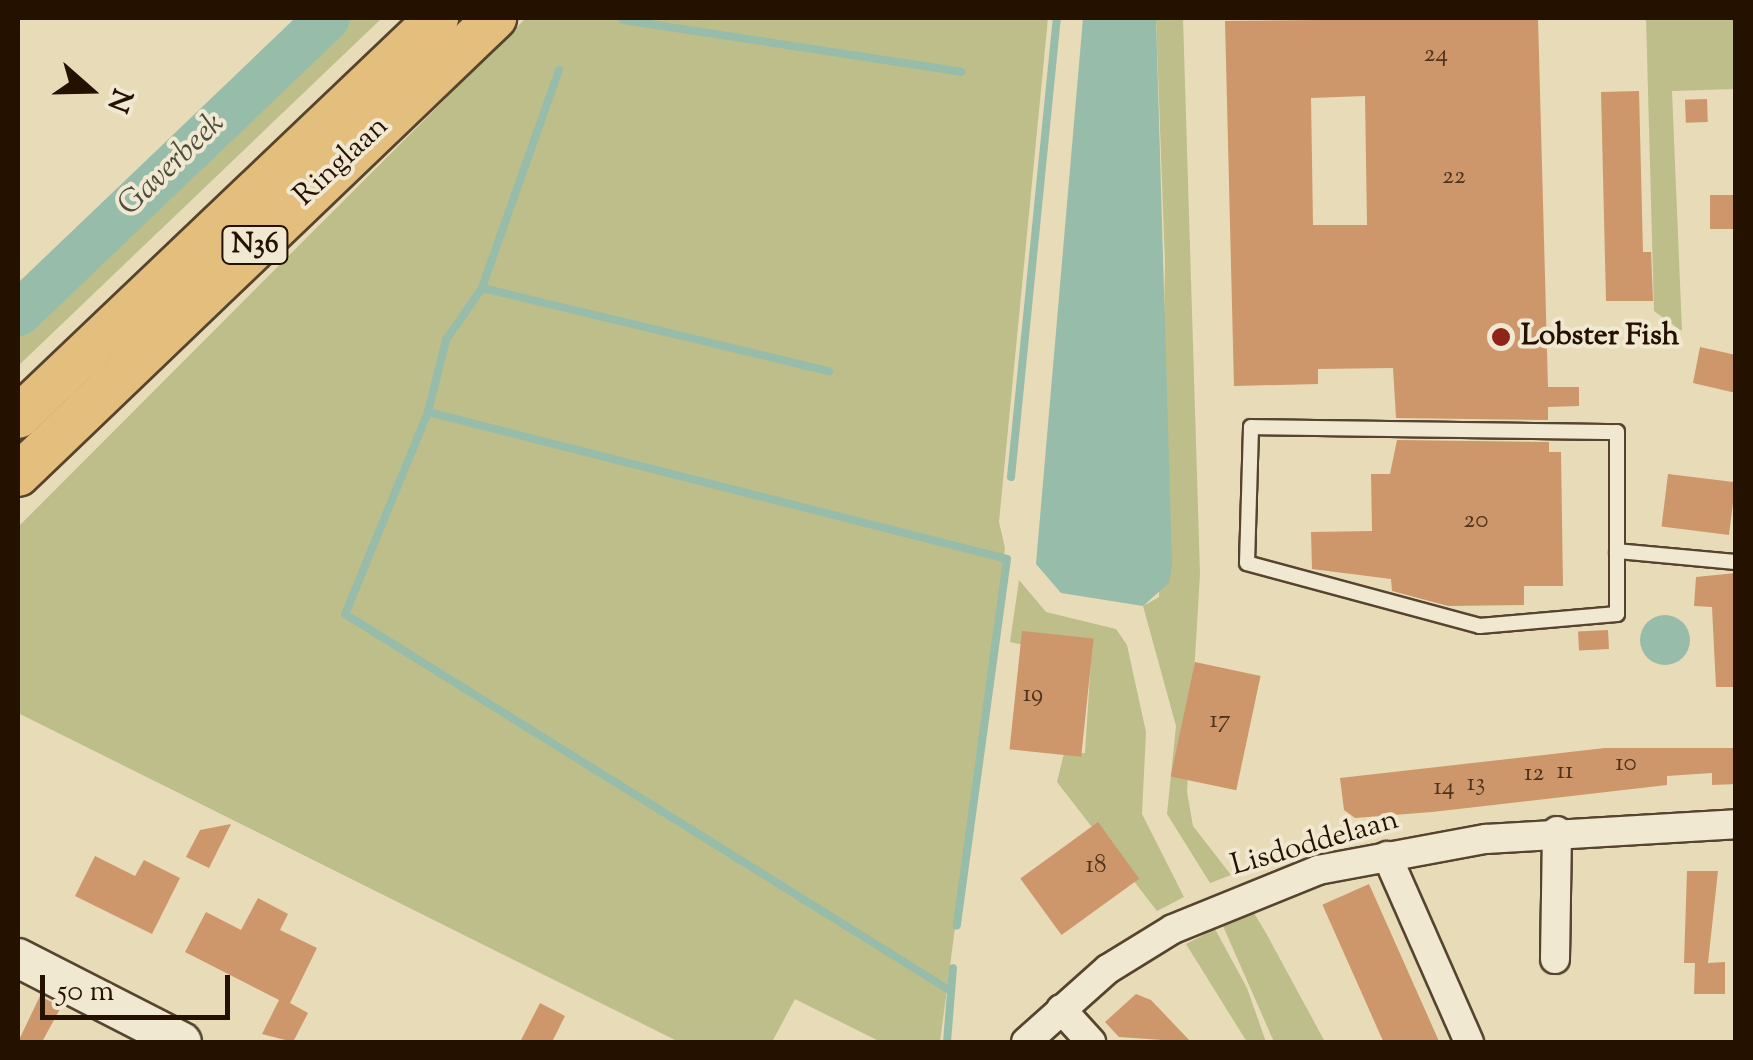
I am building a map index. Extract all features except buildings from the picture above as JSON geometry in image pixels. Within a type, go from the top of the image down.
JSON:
[{"type":"main road","name":"Ringlaan","points":[[18,417],[438,18]]},
{"type":"main road","name":"Ringlaan","points":[[18,474],[495,18]]},
{"type":"street","name":"Lisdoddelaan","points":[[1026,1042],[1061,1009],[1208,910],[1387,856],[1557,831],[1736,824]]},
{"type":"street","points":[[1555,959],[1557,831]]},
{"type":"street","points":[[1387,856],[1469,1042]]},
{"type":"street","points":[[18,958],[182,1042]]},
{"type":"street","points":[[1061,1009],[1091,1042]]},
{"type":"lane","points":[[1251,427],[1617,432],[1618,551],[1617,614],[1480,626],[1248,563],[1251,427]]},
{"type":"lane","points":[[1618,551],[1736,562]]},
{"type":"green space","points":[[335,18],[382,18],[18,366],[18,318]]},
{"type":"green space","points":[[526,18],[1048,18],[999,522],[1005,548],[940,1042],[881,1042],[795,999],[772,1042],[679,1042],[18,713],[18,527]]},
{"type":"green space","points":[[1156,18],[1183,18],[1200,574],[1187,792],[1193,826],[1231,875],[1210,883],[1167,814],[1176,726],[1143,606],[1159,597],[1165,265]]},
{"type":"green space","points":[[1646,18],[1735,18],[1735,89],[1672,91],[1682,331],[1654,311]]},
{"type":"green space","points":[[1019,580],[1046,612],[1116,629],[1127,645],[1146,732],[1142,814],[1184,897],[1157,911],[1057,782],[1064,753],[1085,753],[1091,659],[1010,642]]},
{"type":"green space","points":[[1254,913],[1325,1042],[1274,1042],[1223,926]]},
{"type":"green space","points":[[1215,929],[1247,988],[1266,1042],[1247,1042],[1186,944]]},
{"type":"shaded area","points":[[1083,18],[1156,18],[1172,564],[1169,583],[1143,606],[1061,593],[1036,564]]},
{"type":"shaded area","points":[[1665,615],[1683,622],[1690,640],[1683,658],[1665,665],[1647,658],[1640,640],[1647,622]]},
{"type":"waterway","name":"Gaverbeek","points":[[18,313],[327,18]]},
{"type":"waterway","points":[[1011,477],[1057,18]]},
{"type":"waterway","points":[[623,20],[961,72]]},
{"type":"waterway","points":[[559,70],[482,288],[446,340],[428,412],[345,614],[949,990]]},
{"type":"waterway","points":[[482,288],[829,371]]},
{"type":"waterway","points":[[428,412],[1007,559],[957,926]]},
{"type":"waterway","points":[[947,1042],[953,968]]},
{"type":"place","name":"Lobster Fish","points":[[1501,337]]}]
